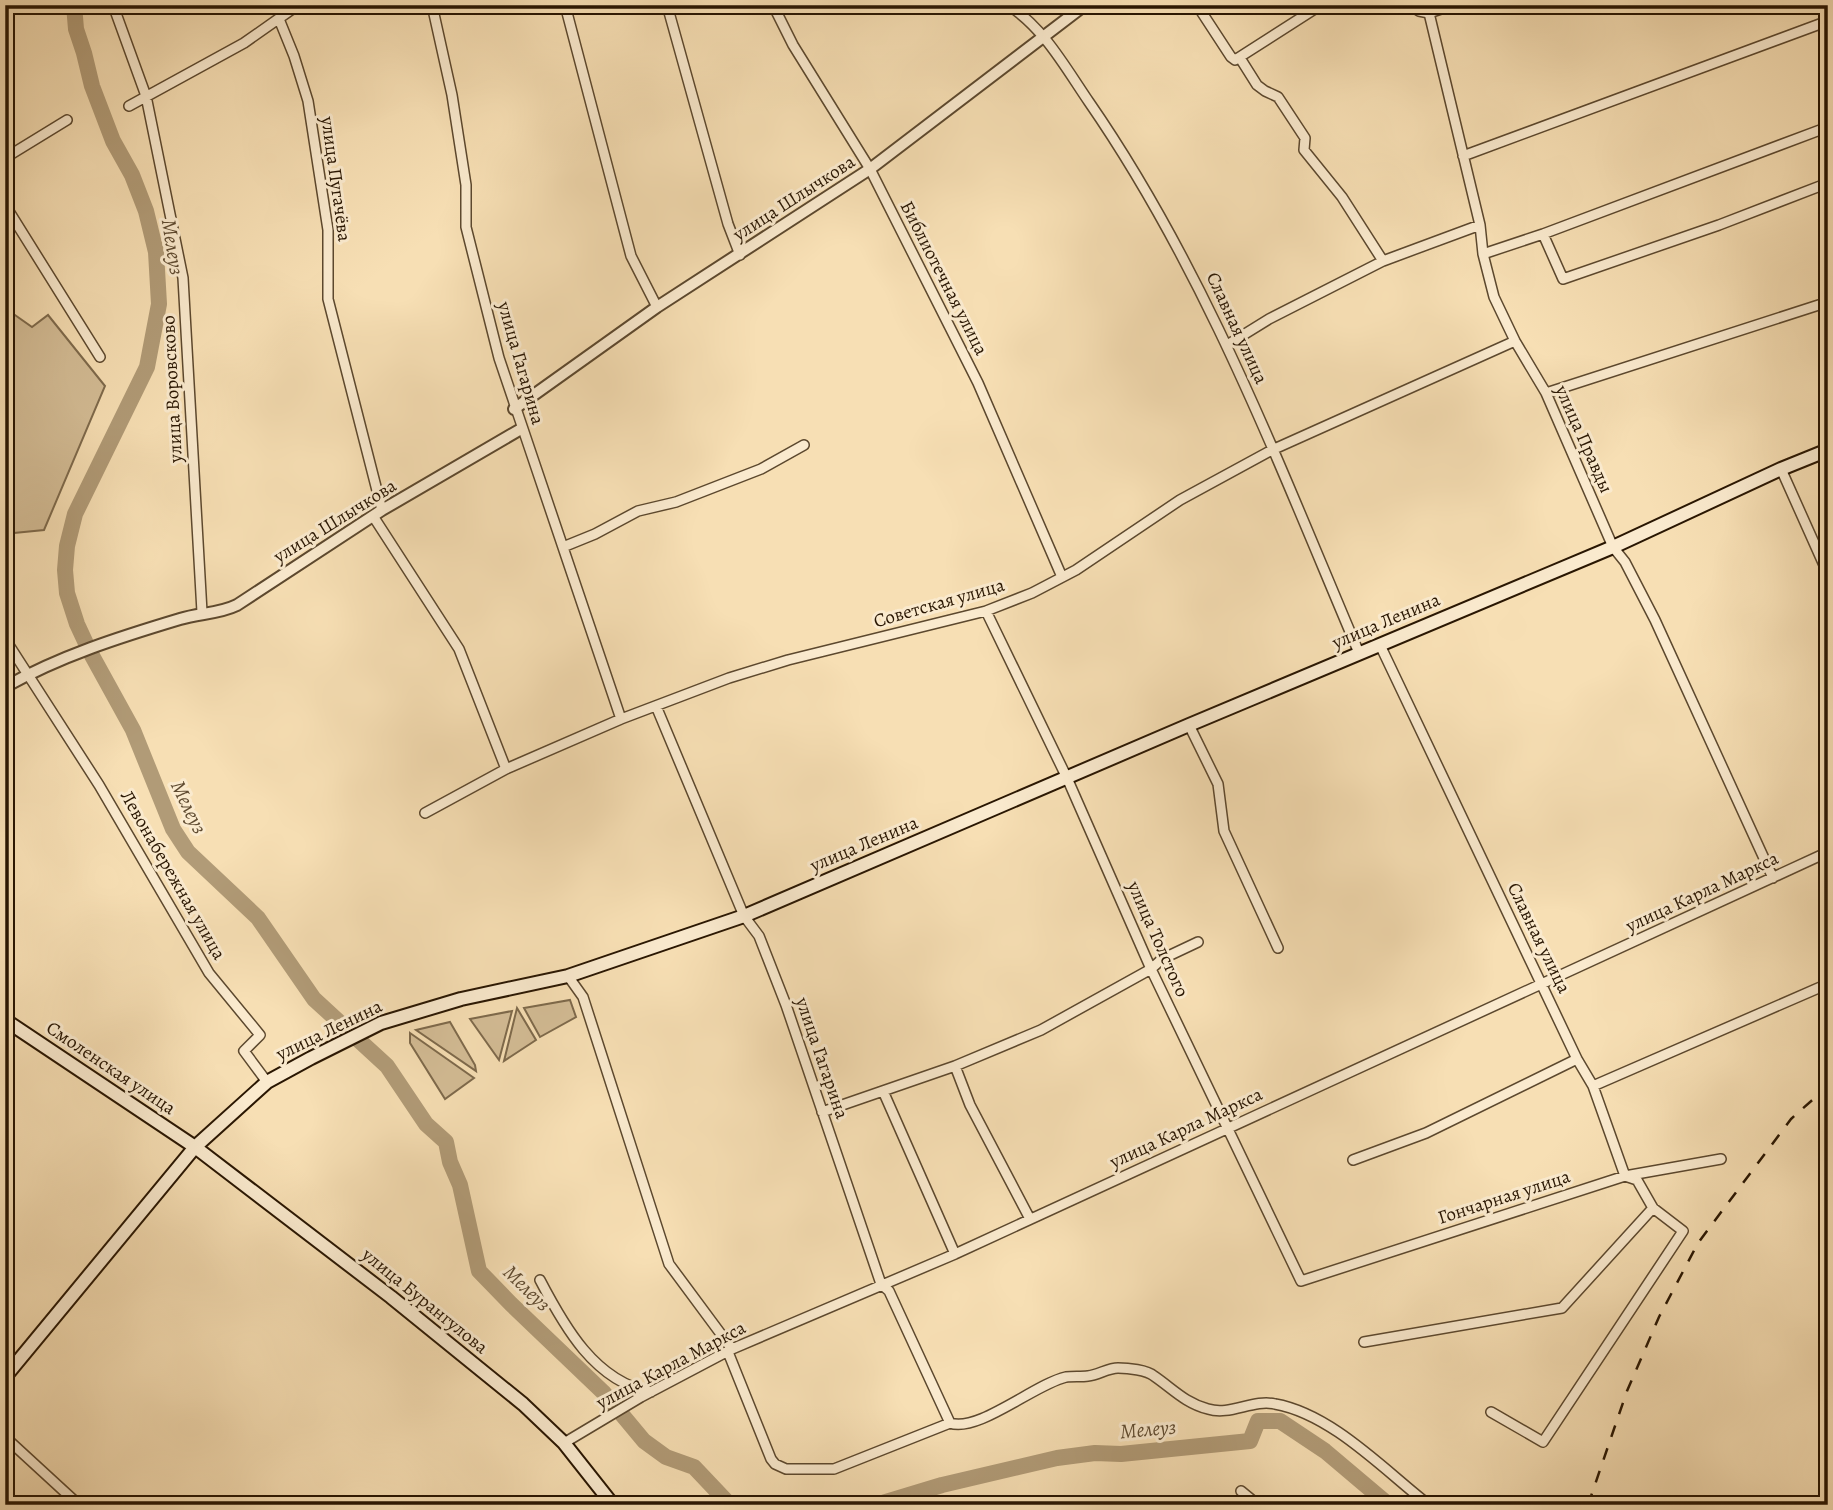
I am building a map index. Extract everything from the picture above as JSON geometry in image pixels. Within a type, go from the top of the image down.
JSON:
[{"type":"main road","name":"улица Ленина","points":[[5,1377],[195,1147],[267,1082],[311,1058],[381,1023],[461,999],[568,976],[744,916],[1613,547],[1828,450]]},
{"type":"main road","name":"Смоленская улица","points":[[5,1020],[195,1147]]},
{"type":"main road","name":"улица Бурангулова","points":[[195,1147],[400,1304],[523,1404],[564,1443],[613,1505]]},
{"type":"street","name":"улица Воровсково","points":[[113,5],[146,96],[183,278],[202,612]]},
{"type":"street","points":[[129,106],[232,50],[297,5]]},
{"type":"street","name":"улица Гагарина","points":[[432,5],[452,95],[466,185],[466,227],[499,358],[514,409],[621,719]]},
{"type":"street","points":[[565,5],[631,256],[657,307]]},
{"type":"street","points":[[667,5],[728,224],[740,255]]},
{"type":"street","name":"Библиотечная улица","points":[[773,5],[793,46],[870,169],[978,383],[1062,577]]},
{"type":"street","name":"Славная улица","points":[[1008,5],[1045,37],[1121,147],[1194,277],[1227,345],[1359,653]]},
{"type":"street","name":"улица Шлычкова","points":[[514,409],[657,307],[870,169],[1085,5]]},
{"type":"street","points":[[1197,5],[1235,60],[1321,5]]},
{"type":"street","points":[[1410,5],[1429,13],[1453,5]]},
{"type":"street","name":"улица Правды","points":[[1429,13],[1480,225],[1483,254],[1494,297],[1515,341],[1546,393],[1613,547],[1625,562],[1655,621],[1773,878]]},
{"type":"street","name":"улица Пугачёва","points":[[279,19],[294,56],[307,101],[328,230],[328,299],[377,513],[458,649],[506,769]]},
{"type":"street","points":[[1463,156],[1828,21]]},
{"type":"street","points":[[1240,58],[1258,85],[1278,97],[1305,138],[1304,150],[1342,197],[1382,261]]},
{"type":"street","points":[[5,158],[67,120]]},
{"type":"street","points":[[1483,254],[1828,127]]},
{"type":"street","points":[[1543,234],[1563,279],[1719,225],[1828,183]]},
{"type":"street","points":[[5,205],[100,357]]},
{"type":"street","points":[[1227,345],[1269,319],[1382,261],[1480,225]]},
{"type":"street","points":[[1546,393],[1828,302]]},
{"type":"street","name":"Советская улица","points":[[425,813],[506,769],[621,719],[729,678],[788,660],[986,611],[1062,577],[1180,500],[1272,450],[1515,341]]},
{"type":"street","name":"улица Шлычкова","points":[[5,687],[58,661],[118,638],[202,612],[225,611],[237,605],[377,513],[521,429]]},
{"type":"street","points":[[563,547],[595,534],[638,511],[676,502],[761,469],[804,445]]},
{"type":"street","points":[[1781,469],[1828,574]]},
{"type":"street","name":"улица Толстого","points":[[986,611],[1067,778],[1151,969],[1301,1281]]},
{"type":"street","points":[[5,639],[29,674]]},
{"type":"street","name":"Славная улица","points":[[1380,645],[1577,1059],[1593,1086],[1625,1176],[1636,1180],[1653,1208],[1683,1231],[1543,1442],[1491,1412]]},
{"type":"street","name":"Левонабережная улица","points":[[29,674],[99,785],[209,972],[260,1035],[244,1051],[267,1082]]},
{"type":"street","name":"улица Гагарина","points":[[656,706],[744,916],[759,936],[786,1005],[881,1284],[889,1292],[950,1423]]},
{"type":"street","points":[[1189,725],[1218,784],[1224,831],[1278,948]]},
{"type":"street","name":"улица Карла Маркса","points":[[564,1443],[641,1397],[730,1351],[955,1254],[1828,852]]},
{"type":"street","points":[[822,1112],[955,1066],[1041,1030],[1198,942]]},
{"type":"street","points":[[568,976],[583,997],[669,1264],[730,1351],[775,1464],[786,1469],[834,1469],[950,1423],[957,1425],[985,1417],[1036,1389],[1067,1377],[1089,1376],[1117,1368],[1152,1373],[1178,1396],[1211,1410],[1266,1402],[1306,1412],[1376,1460],[1429,1505]]},
{"type":"street","points":[[1593,1086],[1823,986]]},
{"type":"street","points":[[1353,1160],[1426,1133],[1577,1059]]},
{"type":"street","points":[[955,1066],[970,1105],[1030,1219]]},
{"type":"street","points":[[883,1091],[955,1254]]},
{"type":"street","name":"Гончарная улица","points":[[1301,1281],[1625,1176],[1721,1159]]},
{"type":"street","points":[[1364,1342],[1562,1308],[1653,1208]]},
{"type":"street","points":[[540,1280],[560,1317],[591,1358],[627,1385],[651,1392]]},
{"type":"street","points":[[5,1437],[79,1505]]},
{"type":"street","points":[[1241,1491],[1258,1505]]},
{"type":"shaded area","points":[[5,308],[32,327],[48,315],[105,386],[44,530],[14,533],[5,540]]},
{"type":"shaded area","points":[[570,1000],[576,1017],[540,1037],[524,1008]]},
{"type":"shaded area","points":[[517,1008],[536,1040],[504,1061]]},
{"type":"shaded area","points":[[512,1011],[499,1060],[470,1019]]},
{"type":"shaded area","points":[[450,1022],[475,1065],[476,1071],[416,1030]]},
{"type":"shaded area","points":[[410,1033],[474,1078],[445,1099],[410,1043]]},
{"type":"waterway","name":"Мелеуз","points":[[74,5],[76,29],[92,86],[113,141],[132,175],[146,211],[156,252],[159,304],[147,367],[75,514],[67,546],[65,570],[67,593],[77,624],[133,730],[173,829],[188,852],[258,918],[314,999],[387,1066],[426,1124],[446,1142],[450,1162],[460,1185],[479,1271],[604,1393],[644,1441],[666,1457],[694,1467],[730,1505]]},
{"type":"waterway","name":"Мелеуз","points":[[876,1505],[942,1485],[1057,1458],[1250,1441],[1258,1421],[1280,1421],[1325,1451],[1389,1505]]},
{"type":"railway","points":[[1588,1505],[1627,1391],[1659,1317],[1698,1243],[1791,1119],[1828,1086]]}]
